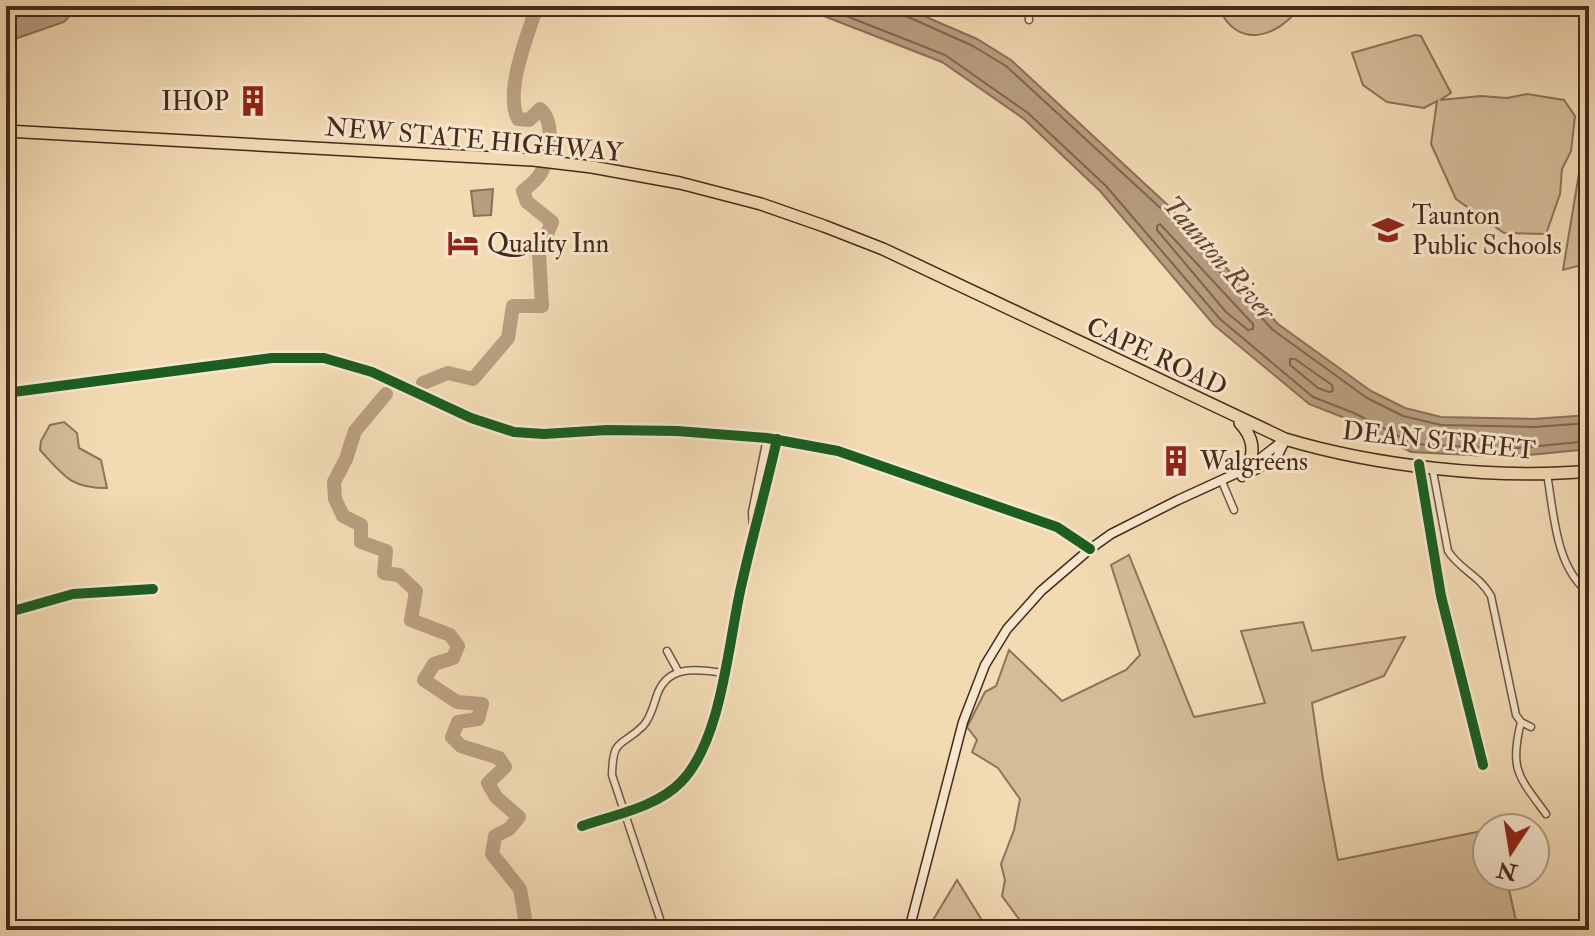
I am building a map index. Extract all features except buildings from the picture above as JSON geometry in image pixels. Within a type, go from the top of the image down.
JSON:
[{"type":"highway","name":"NEW STATE HIGHWAY","points":[[6,131],[533,160],[653,177],[761,204],[883,249],[1010,310]]},
{"type":"highway","name":"CAPE ROAD","points":[[1010,310],[1285,439]]},
{"type":"highway","points":[[1230,415],[1251,438],[1252,456],[1248,468]]},
{"type":"highway","name":"DEAN STREET","points":[[1285,439],[1352,455],[1432,466],[1506,473],[1589,471]]},
{"type":"street","points":[[1028,6],[1029,20]]},
{"type":"street","points":[[6,393],[272,358],[331,360],[363,368],[471,418],[514,432],[544,434],[652,430],[772,439],[827,448],[1057,527],[1090,549]]},
{"type":"street","points":[[582,826],[670,791],[688,775],[708,740],[753,535],[752,512],[772,439]]},
{"type":"street","points":[[909,930],[963,722],[985,665],[999,640],[1053,580],[1111,534],[1248,468],[1285,439]]},
{"type":"street","points":[[1192,494],[1270,464],[1276,459],[1285,439]]},
{"type":"street","points":[[1419,464],[1441,596],[1483,765]]},
{"type":"street","points":[[1432,466],[1448,551],[1456,562],[1481,580],[1493,600],[1516,715],[1531,727]]},
{"type":"street","points":[[1547,474],[1564,559],[1577,582],[1589,593]]},
{"type":"street","points":[[1223,484],[1234,510]]},
{"type":"street","points":[[6,613],[73,594],[153,589]]},
{"type":"street","points":[[667,651],[678,671]]},
{"type":"street","points":[[660,919],[612,775],[615,750],[619,741],[642,727],[658,690],[678,671],[689,668],[723,673]]},
{"type":"street","points":[[1521,722],[1516,751],[1517,772],[1545,812]]},
{"type":"shaded area","points":[[1218,6],[1301,6],[1281,26],[1258,35],[1236,29]]},
{"type":"shaded area","points":[[1415,35],[1421,36],[1451,93],[1440,100],[1481,96],[1507,98],[1527,94],[1564,100],[1575,116],[1571,151],[1562,169],[1560,194],[1546,234],[1504,233],[1456,199],[1431,144],[1437,101],[1424,108],[1387,102],[1363,85],[1352,53]]},
{"type":"shaded area","points":[[1589,150],[1589,263],[1563,270],[1582,155]]},
{"type":"shaded area","points":[[64,422],[77,433],[79,448],[101,460],[107,488],[76,483],[40,450],[41,441],[50,425]]},
{"type":"shaded area","points":[[1129,555],[1194,717],[1265,703],[1241,631],[1303,622],[1312,651],[1405,637],[1384,676],[1312,703],[1338,860],[1471,833],[1471,892],[1510,892],[1518,930],[1027,930],[1002,896],[1005,880],[1001,864],[1014,830],[1020,799],[998,768],[972,752],[977,740],[967,727],[985,692],[996,686],[1009,650],[1062,701],[1126,670],[1140,655],[1111,565]]},
{"type":"shaded area","points":[[957,880],[988,930],[927,930]]},
{"type":"water","points":[[32,6],[79,6],[64,22],[6,42],[6,16],[21,15]]},
{"type":"water","points":[[798,6],[901,6],[977,39],[1011,60],[1172,209],[1278,324],[1371,391],[1405,408],[1441,417],[1533,419],[1589,415],[1589,449],[1508,457],[1411,452],[1350,420],[1309,404],[1214,325],[1100,191],[1024,119],[942,62]]},
{"type":"water","points":[[493,189],[491,215],[474,216],[471,191]]},
{"type":"waterway","points":[[423,383],[448,373],[473,379],[508,338],[513,306],[542,306],[539,254],[552,222],[527,202],[523,191],[542,171],[550,133],[540,109],[529,120],[518,119],[514,108],[515,79],[537,6]]},
{"type":"waterway","points":[[386,394],[355,431],[334,482],[335,499],[343,516],[361,525],[361,542],[386,551],[384,573],[399,575],[416,591],[411,620],[450,635],[458,646],[453,658],[434,664],[424,680],[457,702],[482,704],[478,719],[458,722],[452,737],[461,746],[499,758],[505,767],[488,783],[496,797],[519,817],[509,829],[495,836],[492,854],[520,889],[527,930]]},
{"type":"cycle path","points":[[6,393],[272,358],[324,358],[372,372],[471,418],[514,432],[677,431],[767,438],[838,451],[1057,527],[1090,549]]},
{"type":"cycle path","points":[[582,826],[660,798],[681,782],[695,764],[706,742],[722,690],[741,587],[777,439]]},
{"type":"cycle path","points":[[1419,464],[1441,596],[1483,765]]},
{"type":"cycle path","points":[[6,613],[73,594],[153,589]]},
{"type":"place","name":"IHOP","points":[[253,101]]},
{"type":"place","name":"Taunton Public Schools","points":[[1388,230]]},
{"type":"place","name":"Quality Inn","points":[[463,243]]},
{"type":"place","name":"Walgreens","points":[[1176,461]]},
{"type":"water label","name":"Taunton River","points":[[1220,257]]}]
